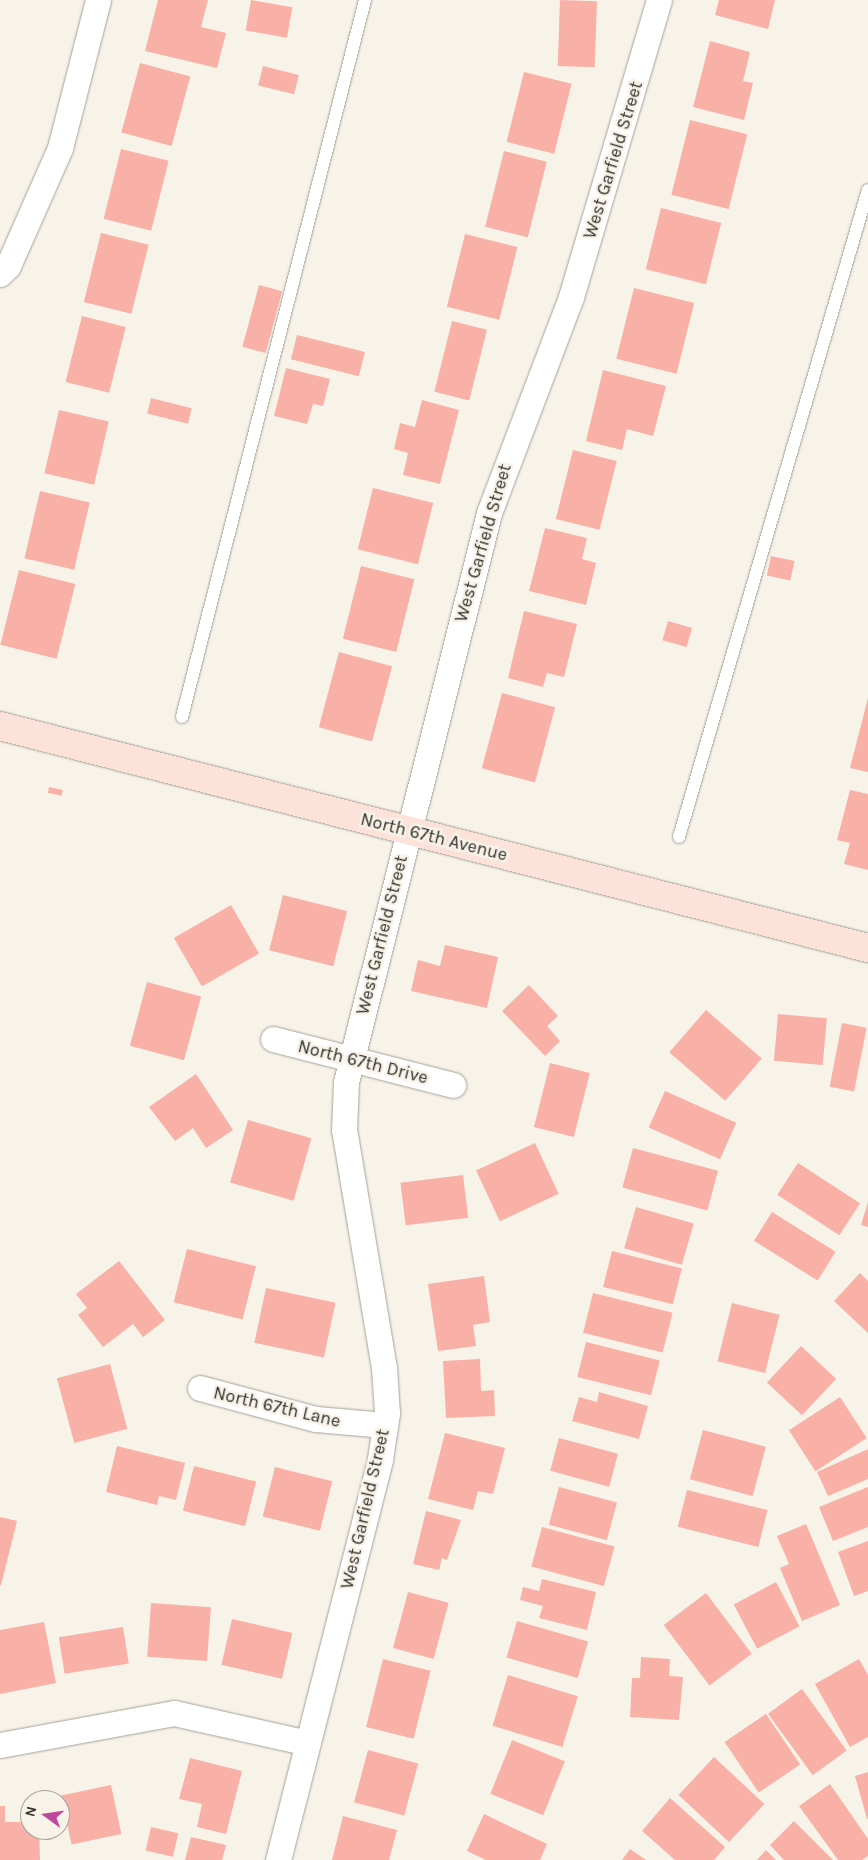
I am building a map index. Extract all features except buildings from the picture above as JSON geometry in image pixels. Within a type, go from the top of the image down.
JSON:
[{"type":"main road","name":"North 67th Avenue","points":[[0,726],[868,948]]},
{"type":"street","points":[[0,274],[24,231],[60,148],[98,0]]},
{"type":"street","name":"West Garfield Street","points":[[278,1860],[385,1425],[384,1368],[344,1130],[351,1059],[489,513],[571,298],[659,0]]},
{"type":"street","points":[[0,248],[24,231]]},
{"type":"street","name":"North 67th Drive","points":[[273,1039],[453,1084]]},
{"type":"street","name":"North 67th Lane","points":[[200,1388],[316,1419],[385,1425]]},
{"type":"street","points":[[0,1745],[174,1713],[308,1743]]},
{"type":"lane","points":[[182,717],[365,0]]},
{"type":"lane","points":[[680,837],[868,190]]}]
